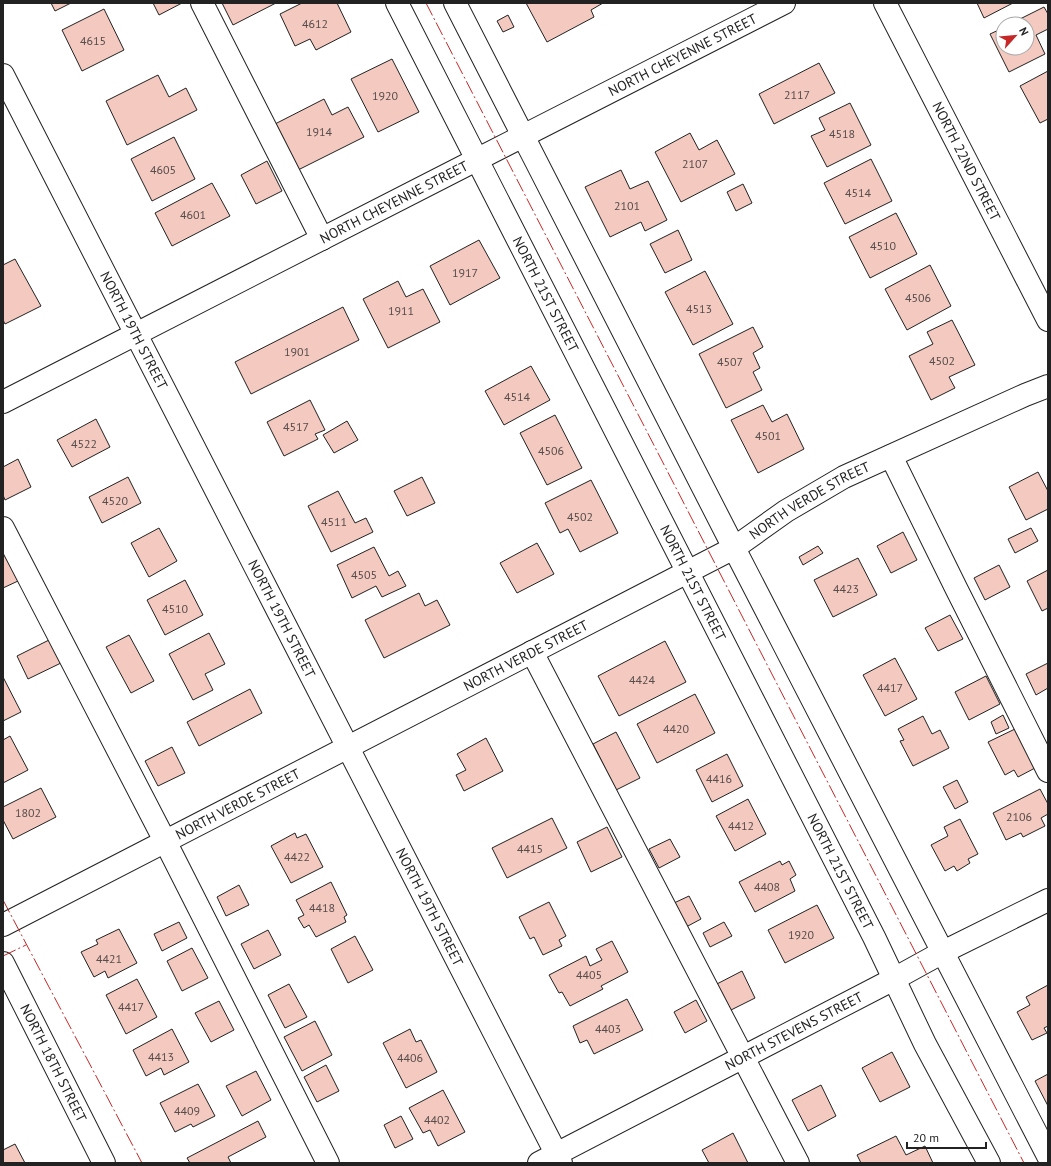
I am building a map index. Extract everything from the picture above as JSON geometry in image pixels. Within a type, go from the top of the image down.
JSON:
[{"type":"street","points":[[202,3],[322,239]]},
{"type":"street","name":"NORTH 21ST STREET","points":[[397,3],[478,159],[868,926],[925,1044],[989,1163]]},
{"type":"street","points":[[455,3],[943,952],[1042,1131],[1048,1156]]},
{"type":"street","name":"NORTH CHEYENNE STREET","points":[[3,402],[784,3]]},
{"type":"street","name":"NORTH 22ND STREET","points":[[885,3],[1048,320]]},
{"type":"street","name":"NORTH 19TH STREET","points":[[3,75],[137,334],[347,747],[552,1160]]},
{"type":"street","name":"NORTH VERDE STREET","points":[[3,925],[734,548],[786,511],[837,481],[1025,395],[1048,386]]},
{"type":"street","points":[[891,456],[1048,771]]},
{"type":"street","points":[[3,528],[165,841],[328,1163]]},
{"type":"street","points":[[532,652],[798,1163]]},
{"type":"street","name":"NORTH STEVENS STREET","points":[[552,1160],[943,952],[1048,900]]},
{"type":"street","name":"NORTH 18TH STREET","points":[[3,963],[104,1163]]},
{"type":"building","points":[[51,3],[71,3],[55,11]]},
{"type":"building","points":[[153,3],[182,3],[159,15]]},
{"type":"building","points":[[222,3],[276,3],[233,25]]},
{"type":"building","points":[[302,3],[337,3],[351,32],[316,50],[310,39],[295,46],[280,14]]},
{"type":"building","points":[[526,3],[603,3],[591,10],[594,17],[547,42]]},
{"type":"building","points":[[977,3],[1013,3],[984,18]]},
{"type":"building","points":[[1044,7],[1048,14],[1048,29],[1036,35],[1045,54],[1009,72],[1001,56],[1035,56],[1035,16],[1026,16]]},
{"type":"building","points":[[104,9],[124,50],[82,71],[62,30]]},
{"type":"building","points":[[508,15],[514,27],[503,32],[497,21]]},
{"type":"building","points":[[995,32],[995,44],[990,34]]},
{"type":"building","points":[[392,59],[419,112],[378,132],[351,79]]},
{"type":"building","points":[[819,63],[835,93],[774,124],[759,94]]},
{"type":"building","points":[[1048,71],[1048,119],[1040,123],[1020,86]]},
{"type":"building","points":[[158,75],[169,97],[186,88],[197,110],[127,145],[106,101]]},
{"type":"building","points":[[324,99],[332,115],[348,107],[364,137],[298,170],[275,124]]},
{"type":"building","points":[[850,103],[871,145],[827,167],[811,136],[825,130],[819,118]]},
{"type":"building","points":[[690,133],[699,150],[717,140],[735,174],[681,202],[655,152]]},
{"type":"building","points":[[174,137],[195,179],[152,201],[131,159]]},
{"type":"building","points":[[871,159],[892,201],[845,224],[824,183]]},
{"type":"building","points":[[267,161],[282,191],[256,204],[241,175]]},
{"type":"building","points":[[621,170],[630,189],[648,181],[667,220],[645,231],[641,222],[610,237],[585,187]]},
{"type":"building","points":[[212,183],[230,216],[172,246],[155,213]]},
{"type":"building","points":[[743,184],[752,203],[736,211],[727,192]]},
{"type":"building","points":[[896,213],[917,254],[870,278],[849,237]]},
{"type":"building","points":[[678,230],[692,260],[665,273],[650,244]]},
{"type":"building","points":[[479,240],[500,278],[450,305],[430,266]]},
{"type":"building","points":[[15,259],[41,306],[5,324],[3,320],[3,265]]},
{"type":"building","points":[[930,265],[951,306],[907,330],[885,289]]},
{"type":"building","points":[[705,271],[733,324],[693,345],[665,292]]},
{"type":"building","points":[[398,281],[406,297],[423,289],[440,322],[388,348],[363,299]]},
{"type":"building","points":[[343,307],[359,340],[251,394],[235,362]]},
{"type":"building","points":[[952,320],[975,365],[949,377],[955,388],[931,400],[909,356],[933,344],[927,332]]},
{"type":"building","points":[[753,327],[763,347],[753,353],[760,368],[753,372],[762,390],[726,408],[699,354]]},
{"type":"building","points":[[531,366],[550,400],[504,425],[485,391]]},
{"type":"building","points":[[310,400],[325,430],[315,434],[318,439],[284,456],[267,422]]},
{"type":"building","points":[[763,405],[772,422],[787,414],[804,449],[758,473],[731,420]]},
{"type":"building","points":[[555,415],[582,468],[547,485],[520,433]]},
{"type":"building","points":[[96,419],[110,447],[72,467],[57,440]]},
{"type":"building","points":[[347,421],[358,440],[334,453],[323,435]]},
{"type":"building","points":[[18,459],[31,487],[5,500],[3,495],[3,467]]},
{"type":"building","points":[[1038,472],[1048,491],[1048,509],[1026,520],[1009,487]]},
{"type":"building","points":[[128,477],[141,503],[102,523],[89,497]]},
{"type":"building","points":[[422,477],[435,503],[407,516],[394,491]]},
{"type":"building","points":[[591,480],[618,533],[580,552],[568,529],[560,533],[545,503]]},
{"type":"building","points":[[338,491],[355,523],[366,518],[373,532],[331,552],[308,506]]},
{"type":"building","points":[[159,528],[177,561],[149,577],[131,543]]},
{"type":"building","points":[[1031,528],[1038,541],[1015,553],[1008,539]]},
{"type":"building","points":[[903,532],[917,560],[891,573],[877,546]]},
{"type":"building","points":[[537,543],[554,574],[517,593],[500,563]]},
{"type":"building","points":[[818,546],[823,553],[803,565],[799,557]]},
{"type":"building","points":[[374,547],[389,576],[398,571],[406,586],[382,597],[376,586],[352,598],[337,565]]},
{"type":"building","points":[[3,552],[18,581],[3,588]]},
{"type":"building","points":[[858,558],[877,595],[833,617],[814,580]]},
{"type":"building","points":[[999,565],[1010,587],[985,600],[974,578]]},
{"type":"building","points":[[1048,570],[1048,608],[1042,611],[1027,581]]},
{"type":"building","points":[[185,580],[203,615],[165,635],[147,600]]},
{"type":"building","points":[[419,593],[425,606],[437,600],[450,625],[384,658],[365,620]]},
{"type":"building","points":[[950,615],[963,639],[938,651],[925,628]]},
{"type":"building","points":[[209,633],[225,664],[205,674],[213,690],[193,700],[169,654]]},
{"type":"building","points":[[129,635],[154,681],[131,693],[106,647]]},
{"type":"building","points":[[51,639],[63,662],[28,679],[17,656]]},
{"type":"building","points":[[665,641],[686,682],[619,716],[598,676]]},
{"type":"building","points":[[895,658],[917,699],[885,716],[863,675]]},
{"type":"building","points":[[1048,663],[1048,688],[1036,695],[1026,674]]},
{"type":"building","points":[[986,676],[1000,704],[969,720],[955,692]]},
{"type":"building","points":[[3,677],[21,712],[3,721]]},
{"type":"building","points":[[250,689],[262,713],[199,746],[187,722]]},
{"type":"building","points":[[695,694],[715,733],[657,763],[637,724]]},
{"type":"building","points":[[1003,715],[1009,728],[996,734],[991,722]]},
{"type":"building","points":[[923,716],[932,734],[940,730],[949,748],[913,766],[900,741],[904,740],[898,729]]},
{"type":"building","points":[[1015,729],[1035,768],[1018,777],[1014,770],[1005,775],[988,742]]},
{"type":"building","points":[[616,732],[640,778],[616,790],[593,744]]},
{"type":"building","points":[[10,736],[28,770],[3,783],[3,740]]},
{"type":"building","points":[[486,738],[503,771],[464,791],[456,775],[466,770],[457,754]]},
{"type":"building","points":[[172,747],[185,773],[158,786],[145,761]]},
{"type":"building","points":[[727,754],[743,786],[712,802],[696,770]]},
{"type":"building","points":[[957,780],[968,802],[955,809],[943,787]]},
{"type":"building","points":[[41,788],[56,817],[13,839],[3,820],[3,807]]},
{"type":"building","points":[[1040,789],[1048,804],[1048,814],[1041,818],[1045,826],[1023,837],[1021,833],[1006,840],[993,813]]},
{"type":"building","points":[[748,799],[766,834],[735,851],[716,816]]},
{"type":"building","points":[[552,818],[567,848],[507,878],[492,848]]},
{"type":"building","points":[[960,819],[978,854],[968,859],[970,863],[957,871],[954,866],[945,871],[931,845],[948,836],[944,827]]},
{"type":"building","points":[[607,827],[622,857],[591,872],[577,842]]},
{"type":"building","points":[[295,833],[297,838],[306,834],[323,867],[291,883],[271,846]]},
{"type":"building","points":[[670,839],[680,857],[659,868],[649,849]]},
{"type":"building","points":[[780,861],[782,865],[789,861],[796,875],[790,879],[795,891],[755,912],[739,882]]},
{"type":"building","points":[[331,882],[347,915],[344,917],[346,922],[316,937],[309,925],[304,928],[298,918],[304,915],[296,900]]},
{"type":"building","points":[[239,885],[249,905],[226,916],[217,897]]},
{"type":"building","points":[[689,896],[701,919],[686,927],[674,903]]},
{"type":"building","points":[[549,902],[566,936],[559,940],[562,946],[543,955],[534,937],[530,939],[519,917]]},
{"type":"building","points":[[817,905],[834,938],[785,963],[768,930]]},
{"type":"building","points":[[179,922],[187,938],[162,951],[154,934]]},
{"type":"building","points":[[724,922],[732,936],[710,947],[703,933]]},
{"type":"building","points":[[119,929],[137,963],[108,978],[105,971],[94,977],[81,952],[98,944],[96,940]]},
{"type":"building","points":[[268,930],[281,955],[254,969],[241,944]]},
{"type":"building","points":[[355,936],[373,970],[348,983],[331,949]]},
{"type":"building","points":[[612,941],[628,972],[601,986],[603,989],[570,1006],[562,992],[559,993],[549,975],[586,956],[590,966],[602,960],[596,949]]},
{"type":"building","points":[[192,948],[208,978],[182,991],[167,961]]},
{"type":"building","points":[[742,971],[755,998],[727,1012],[713,986]]},
{"type":"building","points":[[137,979],[157,1017],[126,1034],[106,995]]},
{"type":"building","points":[[289,984],[307,1017],[285,1028],[268,995]]},
{"type":"building","points":[[1048,985],[1048,1026],[1044,1028],[1047,1033],[1032,1040],[1017,1012],[1030,1005],[1026,997]]},
{"type":"building","points":[[627,999],[643,1030],[594,1054],[587,1040],[580,1043],[573,1026]]},
{"type":"building","points":[[696,1000],[707,1021],[685,1033],[674,1012]]},
{"type":"building","points":[[219,1001],[234,1030],[211,1042],[195,1013]]},
{"type":"building","points":[[315,1021],[332,1055],[302,1071],[284,1037]]},
{"type":"building","points":[[172,1029],[189,1062],[164,1075],[161,1068],[146,1076],[133,1050]]},
{"type":"building","points":[[410,1029],[416,1042],[421,1040],[437,1072],[406,1088],[383,1043]]},
{"type":"building","points":[[892,1052],[910,1087],[880,1102],[862,1068]]},
{"type":"building","points":[[326,1065],[339,1091],[317,1102],[304,1077]]},
{"type":"building","points":[[256,1071],[271,1100],[242,1116],[226,1086]]},
{"type":"building","points":[[1048,1074],[1048,1106],[1035,1081]]},
{"type":"building","points":[[198,1084],[215,1116],[193,1127],[191,1124],[175,1132],[160,1103]]},
{"type":"building","points":[[821,1085],[836,1116],[808,1131],[792,1100]]},
{"type":"building","points":[[443,1090],[465,1132],[438,1146],[430,1130],[423,1133],[409,1108]]},
{"type":"building","points":[[401,1116],[413,1139],[395,1148],[384,1125]]},
{"type":"building","points":[[258,1121],[266,1137],[228,1157],[231,1163],[190,1163],[187,1158]]},
{"type":"building","points":[[733,1133],[748,1163],[709,1163],[702,1150]]},
{"type":"building","points":[[896,1136],[906,1155],[925,1146],[933,1163],[861,1163],[857,1155]]},
{"type":"building","points":[[15,1144],[25,1163],[3,1163],[3,1150]]},
{"type":"power","points":[[426,3],[1024,1163]]},
{"type":"power","points":[[3,900],[142,1163]]},
{"type":"power","points":[[3,956],[26,945]]}]
